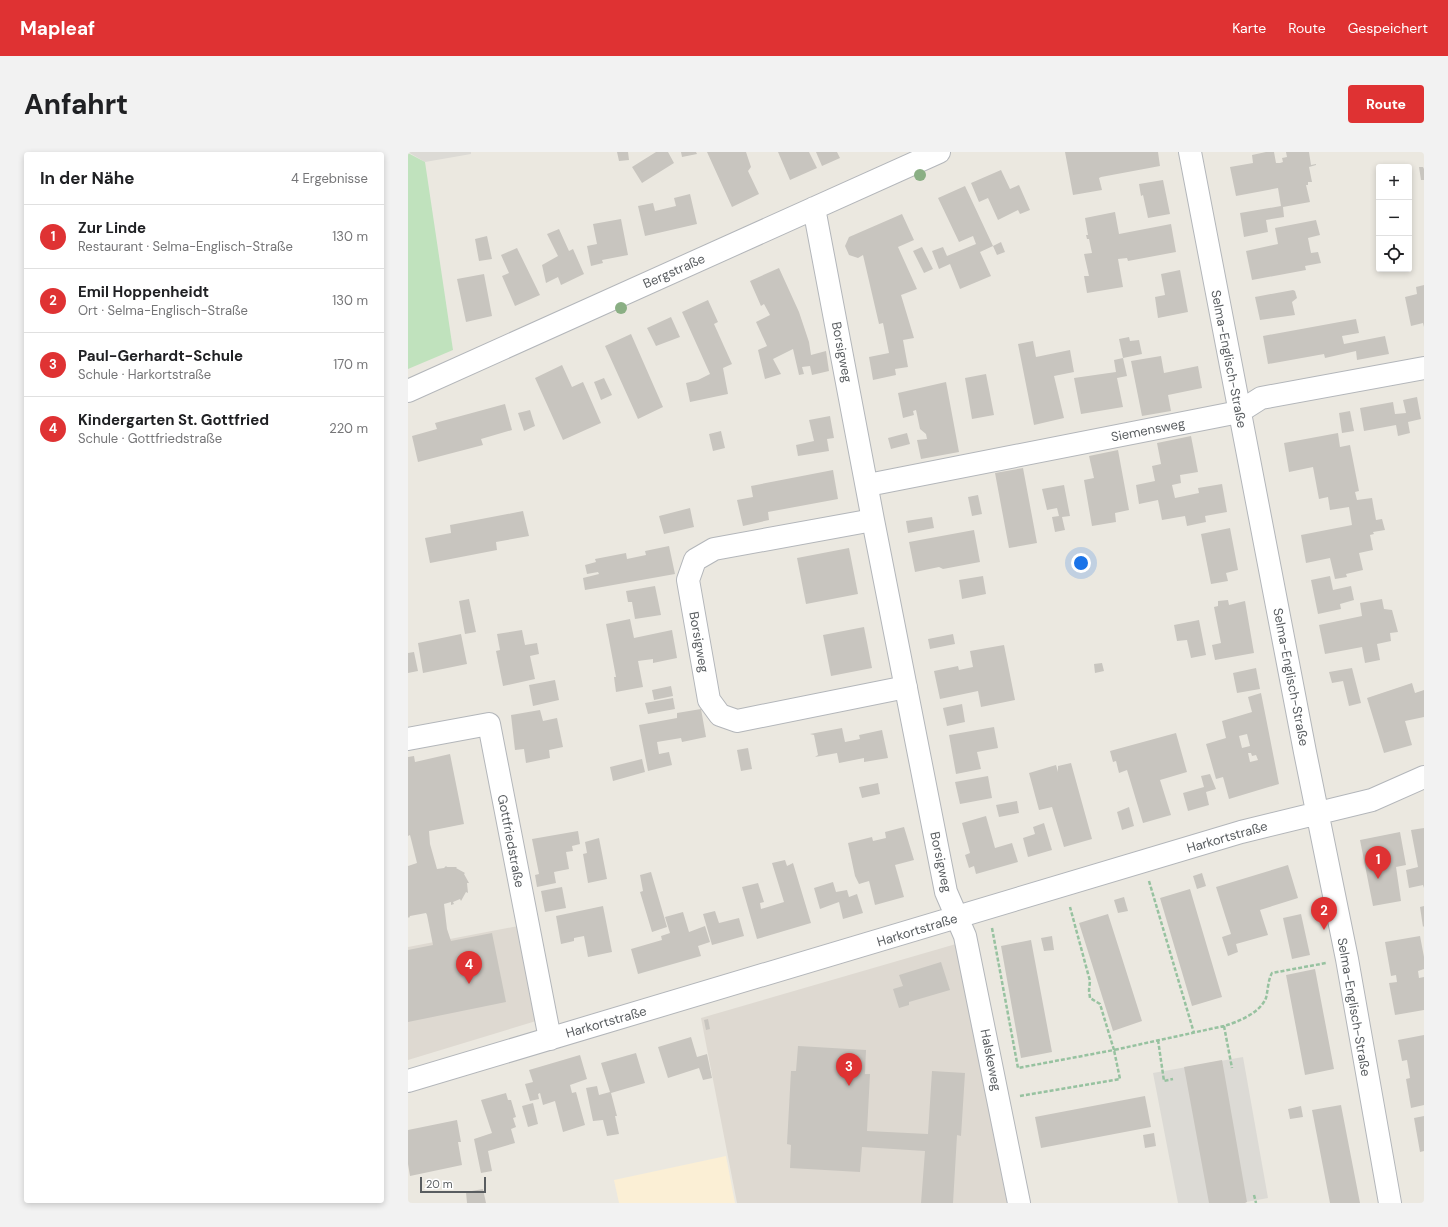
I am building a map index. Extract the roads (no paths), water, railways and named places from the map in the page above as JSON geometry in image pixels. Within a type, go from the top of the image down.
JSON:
[{"type":"street","name":"Bergstraße","points":[[408,391],[939,152]]},
{"type":"street","name":"Selma-Englisch-Straße","points":[[1190,152],[1239,412],[1347,959],[1390,1203]]},
{"type":"street","name":"Borsigweg","points":[[814,208],[946,892],[958,918]]},
{"type":"street","name":"Siemensweg","points":[[868,485],[1239,412],[1261,398],[1424,368]]},
{"type":"street","name":"Borsigweg","points":[[873,520],[714,549],[695,560],[688,580],[709,700],[720,715],[737,721],[906,687]]},
{"type":"street","name":"Gottfriedstraße","points":[[408,739],[489,724],[550,1039]]},
{"type":"street","name":"Harkortstraße","points":[[408,1081],[958,918],[1241,832],[1372,800],[1424,777]]},
{"type":"street","name":"Halskeweg","points":[[958,918],[965,936],[1019,1203]]},
{"type":"place","name":"Zur Linde","points":[[1378,879]]},
{"type":"place","name":"Emil Hoppenheidt","points":[[1324,930]]},
{"type":"place","name":"Kindergarten St. Gottfried","points":[[469,984]]},
{"type":"place","name":"Paul-Gerhardt-Schule","points":[[849,1086]]}]
